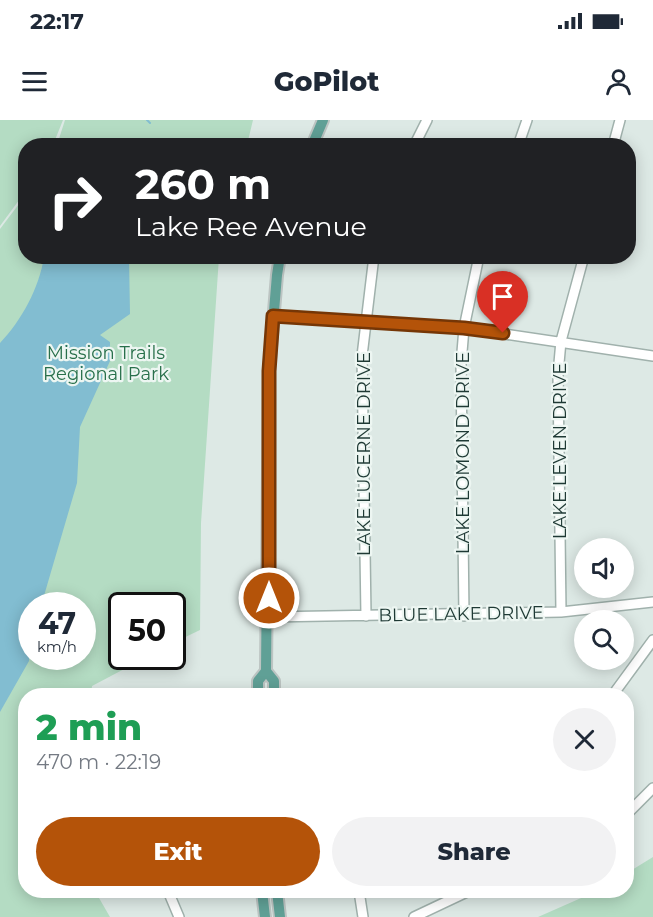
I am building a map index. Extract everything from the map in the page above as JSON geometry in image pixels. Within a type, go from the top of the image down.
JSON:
[{"type":"main road","points":[[315,138],[322,120]]},
{"type":"main road","points":[[274,688],[274,681],[267,671],[269,371],[279,264]]},
{"type":"main road","points":[[258,688],[258,681],[267,671]]},
{"type":"main road","points":[[263,898],[266,917]]},
{"type":"main road","points":[[278,898],[280,917]]},
{"type":"street","points":[[418,138],[427,120]]},
{"type":"street","points":[[521,138],[527,120]]},
{"type":"street","points":[[615,138],[620,120]]},
{"type":"street","name":"LAKE LUCERNE DRIVE","points":[[366,616],[362,356],[373,264]]},
{"type":"street","name":"LAKE LOMOND DRIVE","points":[[464,616],[461,364],[464,328],[477,264]]},
{"type":"street","name":"LAKE LEVEN DRIVE","points":[[561,612],[558,374],[561,341],[582,264]]},
{"type":"street","points":[[273,316],[464,328],[653,356]]},
{"type":"street","name":"BLUE LAKE DRIVE","points":[[269,617],[464,616],[561,612],[653,602]]},
{"type":"street","points":[[618,688],[653,640]]},
{"type":"street","points":[[634,807],[653,788]]},
{"type":"street","points":[[169,898],[179,917]]},
{"type":"street","points":[[359,898],[363,917]]},
{"type":"street","points":[[414,917],[454,898]]},
{"type":"green space","points":[[0,120],[63,120],[56,138],[18,138],[18,202],[0,226]]},
{"type":"green space","points":[[65,120],[253,120],[249,138],[59,138]]},
{"type":"green space","name":"Mission Trails Regional Park","points":[[18,205],[18,264],[219,264],[201,523],[200,630],[186,637],[186,592],[108,592],[108,670],[122,670],[92,688],[18,688],[18,898],[99,898],[110,917],[0,917],[0,229]]},
{"type":"green space","points":[[653,857],[653,917],[538,917],[581,898],[634,898],[634,869]]},
{"type":"water","points":[[43,264],[129,264],[130,314],[100,335],[110,342],[110,361],[80,427],[77,483],[45,592],[18,592],[18,670],[24,670],[0,712],[0,343],[28,303]]},
{"type":"waterway","points":[[147,120],[150,123]]},
{"type":"route","points":[[269,598],[269,371],[273,316],[464,328],[503,333]]}]
